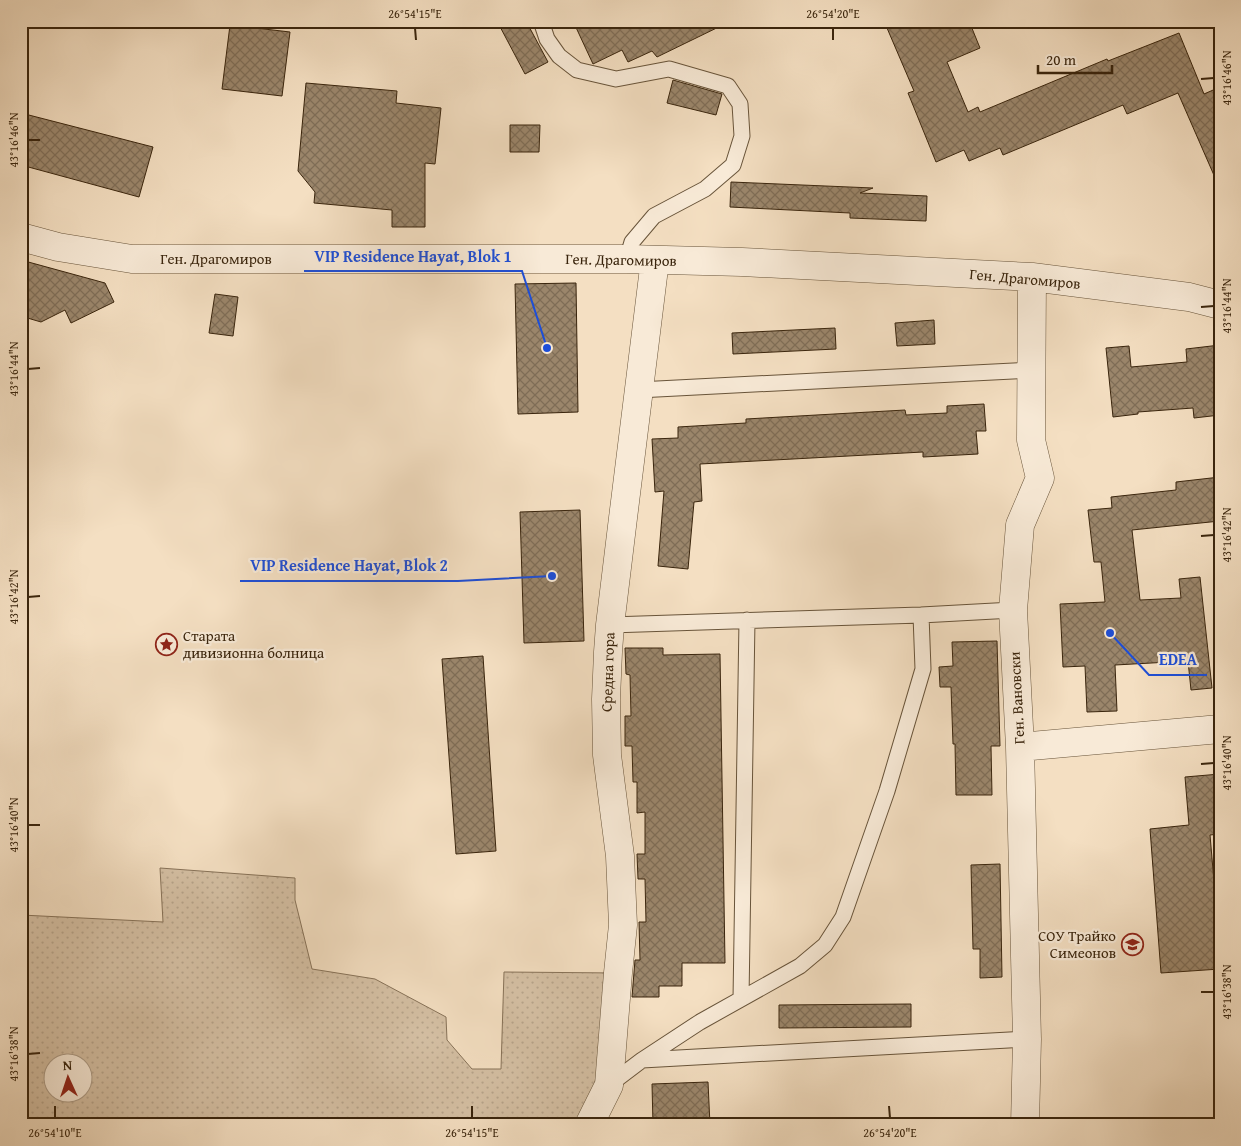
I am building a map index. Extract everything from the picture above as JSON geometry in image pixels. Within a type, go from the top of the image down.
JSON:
[{"type":"street","name":"Ген. Драгомиров","points":[[21,238],[58,247],[132,259],[655,260],[742,262],[1032,277],[1189,297],[1220,304]]},
{"type":"street","name":"Средна гора","points":[[609,1085],[622,925],[620,856],[607,755],[606,699],[610,625],[655,260]]},
{"type":"street","name":"Ген. Вановски","points":[[1025,1125],[1027,1039],[1020,747],[1012,610],[1020,525],[1040,478],[1031,440],[1032,277]]},
{"type":"street","points":[[1020,747],[1220,729]]},
{"type":"street","points":[[589,1125],[609,1085]]},
{"type":"lane","points":[[541,21],[547,39],[559,56],[577,70],[616,79],[669,69],[728,86],[740,104],[742,136],[733,166],[705,189],[654,216],[632,242],[627,260]]},
{"type":"lane","points":[[638,390],[1031,370]]},
{"type":"lane","points":[[610,625],[921,615],[1012,610]]},
{"type":"lane","points":[[609,1085],[642,1060],[700,1022],[800,966],[826,945],[843,917],[886,791],[923,669],[921,615]]},
{"type":"lane","points":[[741,999],[746,620]]},
{"type":"lane","points":[[642,1060],[1027,1039]]},
{"type":"shaded area","points":[[160,868],[295,878],[295,900],[312,969],[375,979],[446,1017],[447,1040],[472,1069],[501,1069],[504,972],[618,973],[586,1125],[21,1125],[21,915],[163,922]]},
{"type":"building","points":[[497,21],[526,21],[548,62],[525,74]]},
{"type":"building","points":[[573,21],[731,21],[657,57],[652,51],[628,62],[622,50],[593,64]]},
{"type":"building","points":[[884,21],[969,21],[980,48],[947,62],[968,112],[978,107],[980,112],[1107,59],[1108,61],[1179,33],[1204,94],[1220,87],[1220,189],[1178,93],[1127,114],[1123,105],[1003,155],[1000,148],[969,161],[964,150],[936,162],[908,93],[914,91]]},
{"type":"building","points":[[230,25],[290,32],[282,96],[222,89]]},
{"type":"building","points":[[673,80],[722,94],[716,115],[667,103]]},
{"type":"building","points":[[306,83],[397,91],[396,103],[441,108],[435,164],[425,163],[425,227],[392,227],[392,210],[314,203],[315,192],[298,171]]},
{"type":"building","points":[[21,113],[153,147],[139,197],[21,165]]},
{"type":"building","points":[[510,125],[540,125],[539,152],[510,152]]},
{"type":"building","points":[[731,182],[873,188],[860,193],[927,196],[926,221],[850,218],[850,213],[730,207]]},
{"type":"building","points":[[21,260],[105,283],[114,302],[71,323],[65,310],[41,322],[24,317],[28,301],[21,299]]},
{"type":"building","points":[[576,283],[578,412],[518,414],[515,284]]},
{"type":"building","points":[[215,294],[238,297],[233,336],[209,333]]},
{"type":"building","points":[[934,320],[935,344],[897,346],[895,323]]},
{"type":"building","points":[[835,328],[836,349],[733,354],[732,333]]},
{"type":"building","points":[[1220,345],[1220,415],[1194,418],[1193,408],[1138,412],[1138,414],[1113,417],[1106,348],[1129,346],[1131,367],[1187,362],[1186,349]]},
{"type":"building","points":[[984,404],[986,431],[976,431],[978,454],[923,457],[923,452],[700,464],[702,501],[694,502],[688,569],[658,566],[664,491],[655,492],[652,439],[678,438],[678,427],[746,423],[746,419],[905,410],[906,415],[947,413],[947,406]]},
{"type":"building","points":[[1220,477],[1220,521],[1132,530],[1140,600],[1181,598],[1179,579],[1200,577],[1212,688],[1191,690],[1188,661],[1115,665],[1117,711],[1087,712],[1085,666],[1063,667],[1060,604],[1105,602],[1101,562],[1094,562],[1088,510],[1112,508],[1111,497],[1176,490],[1176,482]]},
{"type":"building","points":[[580,510],[584,641],[524,643],[520,512]]},
{"type":"building","points":[[997,641],[1000,746],[991,746],[992,795],[956,795],[951,687],[940,687],[939,667],[953,666],[952,642]]},
{"type":"building","points":[[625,648],[663,648],[663,655],[720,654],[725,963],[682,963],[682,986],[659,986],[659,997],[632,997],[635,960],[640,960],[639,922],[646,922],[645,879],[638,879],[637,854],[645,854],[645,812],[637,813],[637,782],[633,782],[632,746],[625,746],[625,716],[631,716],[630,675],[626,674]]},
{"type":"building","points":[[483,656],[496,851],[456,854],[442,659]]},
{"type":"building","points":[[1220,774],[1220,834],[1210,835],[1220,969],[1161,973],[1150,829],[1189,825],[1185,777]]},
{"type":"building","points":[[1000,864],[1002,977],[980,978],[980,949],[973,949],[971,865]]},
{"type":"building","points":[[911,1004],[911,1027],[779,1028],[779,1005]]},
{"type":"building","points":[[708,1082],[710,1125],[653,1125],[652,1084]]},
{"type":"place","name":"VIP Residence Hayat, Blok 1","points":[[547,348]]},
{"type":"place","name":"VIP Residence Hayat, Blok 2","points":[[552,576]]},
{"type":"place","name":"EDEA","points":[[1110,633]]},
{"type":"place","name":"Старата дивизионна болница","points":[[167,645]]},
{"type":"place","name":"СОУ Трайко Симеонов","points":[[1132,945]]}]
